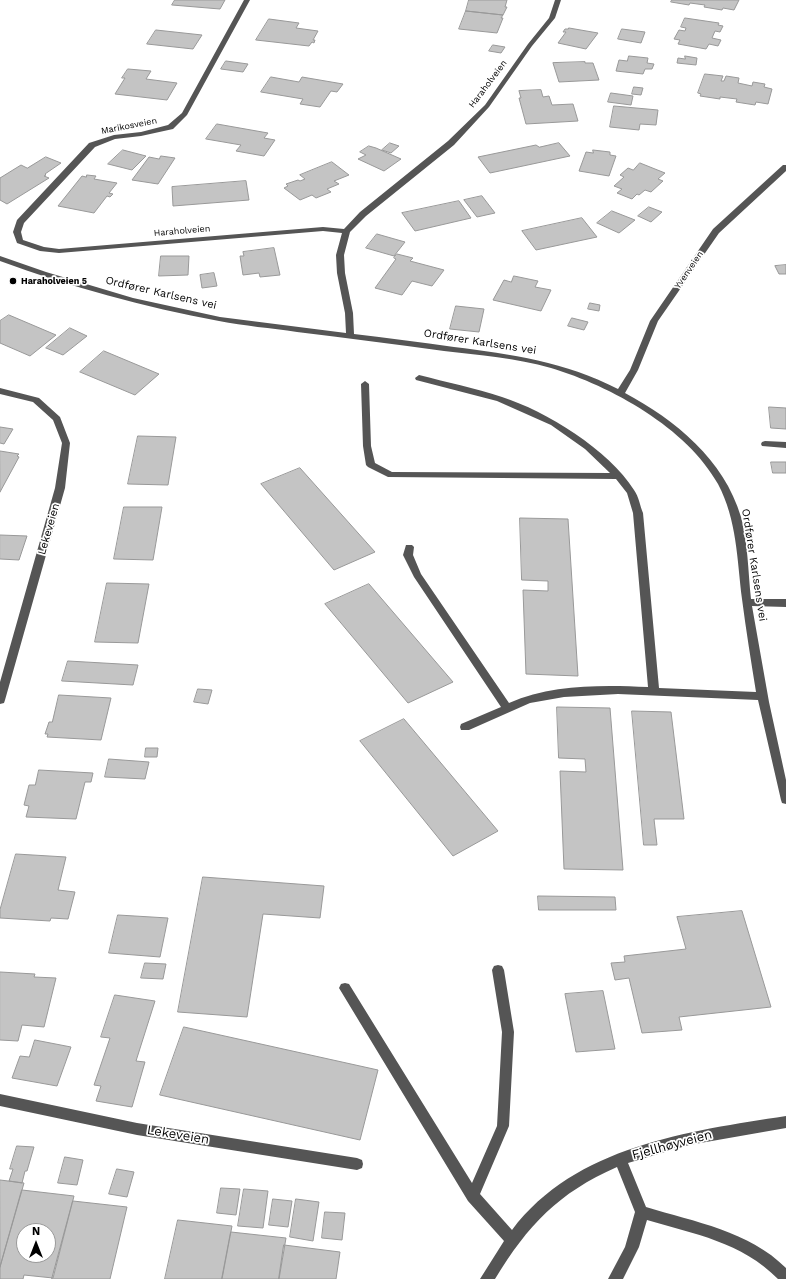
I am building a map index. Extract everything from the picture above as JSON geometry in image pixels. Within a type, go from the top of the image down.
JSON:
[{"type":"street","name":"Marikosveien","points":[[20,241],[17,232],[20,222],[92,145],[114,137],[141,134],[170,127],[185,114],[247,0]]},
{"type":"street","name":"Haraholveien","points":[[20,241],[36,247],[59,251],[323,229],[346,231],[363,214],[451,143],[487,106],[530,45],[552,18],[558,0]]},
{"type":"street","name":"Yvenveien","points":[[620,393],[634,370],[654,321],[716,231],[786,167]]},
{"type":"street","points":[[346,231],[340,255],[341,273],[349,314],[350,335]]},
{"type":"street","name":"Ordfører Karlsens vei","points":[[0,258],[43,274],[131,300],[220,318],[528,360],[566,371],[620,393],[649,411],[694,447],[710,466],[724,488],[733,507],[739,536],[747,602],[763,696],[778,770],[786,800]]},
{"type":"street","points":[[419,378],[500,399],[554,423],[588,446],[619,476],[631,492],[638,513],[654,692]]},
{"type":"street","points":[[365,384],[367,446],[372,465],[391,475],[619,476]]},
{"type":"street","name":"Lekeveien","points":[[0,391],[36,400],[57,419],[66,443],[60,488],[0,700]]},
{"type":"street","points":[[765,444],[786,445]]},
{"type":"street","points":[[409,548],[408,555],[417,575],[508,708]]},
{"type":"street","points":[[747,602],[786,603]]},
{"type":"street","points":[[465,727],[528,699],[564,693],[618,690],[763,696]]},
{"type":"street","points":[[473,1196],[503,1126],[508,1032],[498,970]]},
{"type":"street","points":[[345,988],[473,1196],[512,1240]]},
{"type":"street","name":"Lekeveien","points":[[0,1100],[136,1128],[357,1164]]},
{"type":"street","name":"Fjellhøyveien","points":[[487,1279],[512,1240],[542,1207],[576,1181],[620,1160],[659,1146],[715,1133],[786,1122]]},
{"type":"street","points":[[614,1279],[624,1266],[634,1244],[642,1212],[620,1160]]},
{"type":"street","points":[[642,1212],[716,1235],[748,1247],[772,1263],[786,1278]]},
{"type":"building","points":[[175,0],[225,0],[220,9],[172,5]]},
{"type":"building","points":[[469,0],[507,0],[505,7],[507,7],[503,15],[466,11]]},
{"type":"building","points":[[672,0],[739,0],[734,10],[723,8],[722,10],[704,7],[705,5],[690,3],[689,5],[671,2]]},
{"type":"building","points":[[466,11],[503,15],[497,33],[459,29]]},
{"type":"building","points":[[685,18],[719,23],[718,25],[723,26],[720,32],[715,31],[712,38],[721,40],[718,46],[709,44],[706,49],[678,44],[680,40],[674,39],[679,30],[685,31],[686,28],[681,27]]},
{"type":"building","points":[[269,19],[299,23],[296,28],[318,31],[313,40],[315,40],[314,43],[312,42],[309,46],[256,40]]},
{"type":"building","points":[[569,28],[598,33],[586,49],[558,43],[566,32],[563,32],[565,29]]},
{"type":"building","points":[[622,29],[645,32],[641,43],[618,39]]},
{"type":"building","points":[[156,30],[202,35],[193,49],[147,44]]},
{"type":"building","points":[[493,45],[505,47],[501,53],[489,51]]},
{"type":"building","points":[[629,56],[648,58],[647,63],[654,64],[652,69],[645,69],[643,74],[616,71],[619,60],[627,61]]},
{"type":"building","points":[[685,56],[697,58],[696,65],[677,63],[678,58],[685,59]]},
{"type":"building","points":[[226,61],[248,64],[243,72],[221,69]]},
{"type":"building","points":[[553,63],[593,63],[599,80],[559,82]]},
{"type":"building","points":[[128,69],[151,71],[146,79],[177,83],[167,100],[115,94],[125,78],[122,78]]},
{"type":"building","points":[[705,74],[723,76],[721,81],[724,81],[726,76],[739,78],[738,83],[752,86],[753,82],[765,84],[764,87],[772,89],[768,104],[756,102],[755,105],[736,102],[737,99],[720,97],[720,99],[700,96],[701,94],[698,93]]},
{"type":"building","points":[[271,77],[299,82],[302,77],[343,84],[337,92],[331,91],[320,107],[300,104],[303,99],[261,92]]},
{"type":"building","points":[[634,87],[643,88],[641,95],[632,94]]},
{"type":"building","points":[[541,90],[543,97],[549,96],[552,105],[573,104],[578,121],[526,124],[519,98],[521,98],[519,91]]},
{"type":"building","points":[[611,93],[633,96],[631,105],[608,102]]},
{"type":"building","points":[[614,106],[658,110],[656,125],[640,124],[639,130],[610,127]]},
{"type":"building","points":[[217,124],[268,133],[264,138],[275,140],[264,156],[236,151],[241,145],[206,139]]},
{"type":"building","points":[[390,143],[399,146],[391,153],[382,150]]},
{"type":"building","points":[[559,143],[570,156],[490,173],[478,157],[536,145],[539,147]]},
{"type":"building","points":[[369,146],[401,159],[384,171],[358,159],[366,155],[360,152]]},
{"type":"building","points":[[123,150],[146,156],[132,170],[108,164]]},
{"type":"building","points":[[593,150],[610,152],[610,155],[616,156],[609,176],[579,171],[586,152],[593,153]]},
{"type":"building","points":[[161,156],[175,158],[158,184],[132,180],[149,157],[159,159]]},
{"type":"building","points":[[46,157],[61,163],[45,174],[46,175],[44,176],[49,178],[7,204],[0,200],[0,178],[21,165],[27,168]]},
{"type":"building","points":[[332,162],[349,175],[334,181],[339,184],[327,189],[331,192],[316,198],[312,195],[300,200],[284,188],[288,186],[286,184],[305,179],[300,175]]},
{"type":"building","points":[[640,163],[665,173],[658,179],[663,181],[651,192],[645,190],[639,195],[637,194],[632,199],[617,193],[622,189],[614,186],[624,177],[620,175],[628,168],[633,170]]},
{"type":"building","points":[[87,175],[96,176],[94,179],[117,183],[109,193],[113,194],[110,197],[107,196],[94,213],[58,206],[82,176],[86,177]]},
{"type":"building","points":[[246,181],[249,200],[173,206],[172,187]]},
{"type":"building","points":[[482,196],[495,213],[477,217],[464,200]]},
{"type":"building","points":[[459,201],[471,218],[415,231],[402,213]]},
{"type":"building","points":[[649,207],[662,212],[651,222],[638,216]]},
{"type":"building","points":[[612,211],[635,220],[619,233],[597,223]]},
{"type":"building","points":[[582,218],[597,237],[536,250],[522,231]]},
{"type":"building","points":[[377,234],[405,242],[394,256],[366,248]]},
{"type":"building","points":[[274,248],[280,275],[260,277],[259,273],[243,275],[240,256],[244,256],[243,252]]},
{"type":"building","points":[[397,254],[413,258],[410,261],[444,270],[432,286],[412,281],[402,295],[375,288],[396,259],[394,258]]},
{"type":"building","points":[[161,256],[189,256],[188,275],[159,276]]},
{"type":"building","points":[[786,265],[786,274],[779,274],[775,266]]},
{"type":"building","points":[[214,273],[217,286],[202,288],[200,275]]},
{"type":"building","points":[[514,276],[538,281],[535,287],[551,290],[541,311],[493,300],[504,280],[511,282]]},
{"type":"building","points":[[590,303],[600,305],[599,311],[588,309]]},
{"type":"building","points":[[456,306],[484,309],[479,332],[450,329]]},
{"type":"building","points":[[9,315],[56,335],[30,356],[0,343],[0,321]]},
{"type":"building","points":[[572,318],[588,322],[584,330],[568,326]]},
{"type":"building","points":[[70,328],[87,336],[63,355],[46,348]]},
{"type":"building","points":[[104,351],[159,374],[135,395],[80,372]]},
{"type":"building","points":[[769,407],[786,408],[786,429],[771,428]]},
{"type":"building","points":[[0,427],[13,429],[4,444],[0,443]]},
{"type":"building","points":[[138,436],[176,437],[168,485],[128,484]]},
{"type":"building","points":[[0,451],[19,454],[17,456],[19,457],[0,492]]},
{"type":"building","points":[[771,462],[786,462],[786,473],[773,473]]},
{"type":"building","points":[[300,468],[375,552],[334,570],[261,484]]},
{"type":"building","points":[[124,507],[162,507],[153,560],[114,559]]},
{"type":"building","points":[[520,518],[568,519],[578,676],[526,674],[523,590],[548,591],[548,581],[522,580]]},
{"type":"building","points":[[0,535],[27,536],[19,560],[0,559]]},
{"type":"building","points":[[107,583],[149,584],[138,643],[95,642]]},
{"type":"building","points":[[369,584],[453,682],[408,703],[325,604]]},
{"type":"building","points":[[68,661],[138,665],[133,685],[62,681]]},
{"type":"building","points":[[198,689],[212,690],[208,704],[194,702]]},
{"type":"building","points":[[59,695],[111,698],[101,740],[47,737],[48,734],[45,734],[49,722],[52,722]]},
{"type":"building","points":[[557,707],[610,708],[623,870],[564,869],[560,771],[586,772],[585,759],[559,758]]},
{"type":"building","points":[[632,711],[671,712],[684,819],[654,819],[657,845],[644,845]]},
{"type":"building","points":[[404,719],[498,831],[453,856],[360,741]]},
{"type":"building","points":[[146,748],[158,748],[157,757],[145,757]]},
{"type":"building","points":[[109,759],[149,762],[145,779],[105,777]]},
{"type":"building","points":[[39,770],[93,773],[91,782],[85,782],[76,819],[26,817],[29,806],[24,805],[29,785],[35,785]]},
{"type":"building","points":[[16,854],[66,857],[58,890],[75,892],[68,919],[51,918],[50,921],[0,918],[0,910]]},
{"type":"building","points":[[203,877],[324,886],[320,918],[263,914],[247,1017],[178,1012]]},
{"type":"building","points":[[538,896],[615,897],[616,910],[539,910]]},
{"type":"building","points":[[742,911],[771,1007],[679,1017],[682,1030],[642,1033],[629,978],[615,980],[611,963],[625,962],[624,956],[686,949],[677,917]]},
{"type":"building","points":[[118,915],[168,918],[160,957],[109,953]]},
{"type":"building","points":[[145,963],[166,964],[163,979],[141,978]]},
{"type":"building","points":[[0,972],[35,974],[34,977],[56,978],[44,1027],[22,1025],[18,1041],[0,1040]]},
{"type":"building","points":[[603,991],[615,1049],[576,1052],[565,994]]},
{"type":"building","points":[[115,995],[155,1001],[136,1061],[145,1062],[132,1107],[96,1101],[101,1086],[94,1085],[110,1038],[101,1037]]},
{"type":"building","points":[[184,1027],[378,1070],[360,1140],[160,1095]]},
{"type":"building","points":[[35,1040],[71,1047],[57,1086],[12,1078],[20,1056],[29,1057]]},
{"type":"building","points":[[17,1146],[34,1147],[22,1183],[9,1181],[13,1169],[10,1169]]},
{"type":"building","points":[[65,1157],[83,1160],[77,1185],[58,1183]]},
{"type":"building","points":[[117,1169],[134,1172],[127,1197],[109,1194]]},
{"type":"building","points":[[0,1180],[24,1183],[0,1267]]},
{"type":"building","points":[[221,1188],[240,1189],[236,1215],[217,1213]]},
{"type":"building","points":[[244,1189],[268,1191],[263,1228],[238,1226]]},
{"type":"building","points":[[22,1190],[74,1196],[53,1278],[24,1275],[23,1279],[0,1279],[0,1267]]},
{"type":"building","points":[[273,1199],[292,1201],[288,1227],[269,1225]]},
{"type":"building","points":[[296,1199],[319,1202],[313,1241],[290,1237]]},
{"type":"building","points":[[73,1201],[127,1207],[110,1279],[52,1279]]},
{"type":"building","points":[[325,1212],[345,1213],[342,1240],[322,1238]]},
{"type":"building","points":[[178,1220],[232,1226],[222,1279],[165,1279]]},
{"type":"building","points":[[231,1232],[286,1238],[279,1279],[222,1279]]},
{"type":"building","points":[[284,1245],[340,1252],[336,1279],[279,1279]]},
{"type":"place","name":"Haraholveien 5","points":[[13,281]]}]
